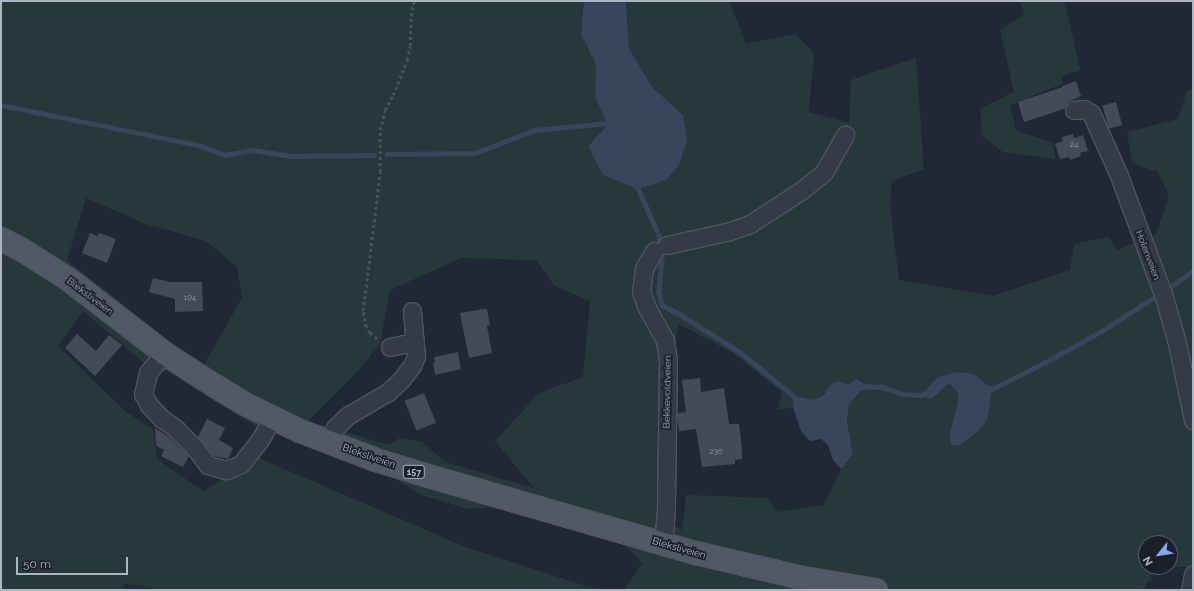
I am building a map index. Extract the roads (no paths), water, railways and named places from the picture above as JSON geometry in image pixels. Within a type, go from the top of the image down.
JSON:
[{"type":"main road","name":"Bleksliveien","points":[[1,239],[19,248],[68,279],[164,353],[221,390],[272,418],[330,443],[425,475],[735,563],[798,577],[876,590]]},
{"type":"street","name":"Holenveien","points":[[1074,110],[1084,109],[1091,113],[1118,173],[1164,297],[1177,342],[1193,420]]},
{"type":"street","name":"Bekkevoldveien","points":[[663,543],[666,510],[668,359],[665,341],[647,308],[641,292],[644,268],[661,248],[730,231],[750,224],[802,190],[824,172],[845,135]]},
{"type":"street","points":[[330,443],[335,428],[347,416],[388,392],[402,380],[413,364],[416,356],[412,311]]},
{"type":"street","points":[[390,347],[414,342]]},
{"type":"street","points":[[164,353],[148,373],[143,394],[148,405],[176,429],[195,448],[208,465],[226,470],[241,464],[260,440],[272,418]]},
{"type":"street","points":[[1190,590],[1193,574]]},
{"type":"water","points":[[584,1],[626,1],[629,48],[652,87],[683,115],[687,141],[679,165],[666,180],[637,189],[603,175],[588,146],[604,129],[607,123],[595,97],[596,65],[581,34]]},
{"type":"water","points":[[956,372],[974,374],[992,389],[987,421],[976,433],[959,445],[951,446],[950,433],[958,402],[958,392],[949,383],[931,399],[921,395],[938,377]]},
{"type":"water","points":[[857,379],[866,386],[849,404],[847,421],[853,454],[841,469],[833,460],[828,445],[821,439],[810,441],[801,431],[793,408],[794,396],[814,400],[824,394],[832,383],[840,381],[848,385]]},
{"type":"waterway","points":[[1,105],[198,145],[225,155],[253,150],[289,156],[374,155]]},
{"type":"waterway","points":[[387,154],[475,153],[535,130],[607,123],[611,124]]},
{"type":"waterway","points":[[636,184],[659,235],[662,257],[659,292],[662,305],[681,315],[741,353],[794,396],[797,401]]},
{"type":"waterway","points":[[1171,286],[1193,271]]},
{"type":"waterway","points":[[987,387],[992,389],[1055,357],[1100,332],[1158,295]]},
{"type":"waterway","points":[[862,388],[866,386],[882,387],[902,394],[921,395],[926,393]]}]
